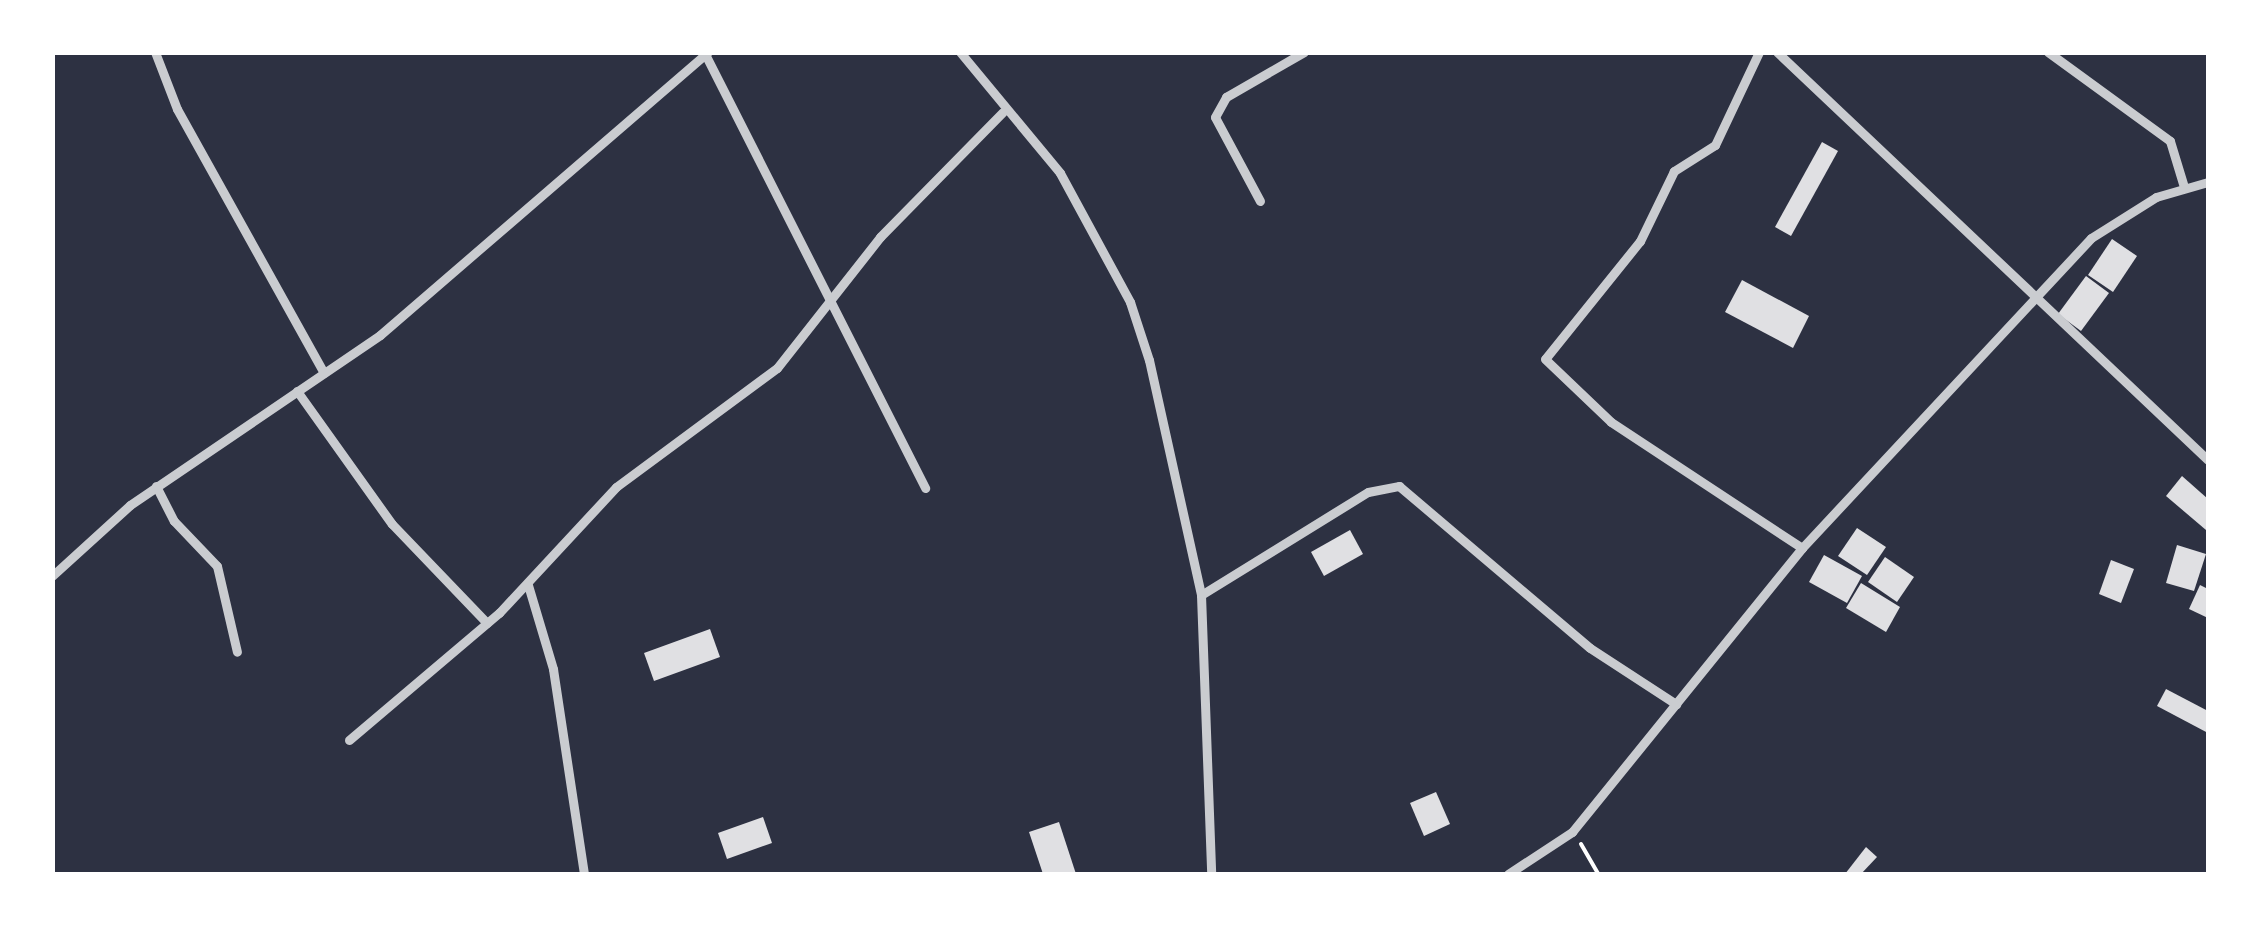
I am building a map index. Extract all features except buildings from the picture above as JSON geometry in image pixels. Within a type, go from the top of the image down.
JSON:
[{"type":"street","points":[[168,52],[156,55],[176,109],[324,373]]},
{"type":"street","points":[[960,52],[1003,112],[1060,173],[1130,302],[1202,595],[1211,874]]},
{"type":"street","points":[[1260,201],[1215,116],[1226,98],[1304,52]]},
{"type":"street","points":[[1759,52],[1715,145],[1674,171],[1640,241],[1545,359],[1611,422],[1802,548]]},
{"type":"street","points":[[1777,52],[2208,460]]},
{"type":"street","points":[[2048,52],[2170,141],[2184,186]]},
{"type":"street","points":[[52,576],[156,486],[324,373],[706,53],[830,307],[925,488]]},
{"type":"street","points":[[350,740],[487,623],[616,487],[777,368],[830,307],[880,237],[1003,112]]},
{"type":"street","points":[[1514,873],[1572,832],[1802,548],[2036,296],[2126,212],[2184,186],[2208,182]]},
{"type":"street","points":[[297,390],[392,524],[487,623]]},
{"type":"street","points":[[156,486],[174,521],[217,566],[237,652]]},
{"type":"street","points":[[1202,595],[1368,492],[1400,486],[1590,648],[1676,704]]},
{"type":"street","points":[[528,584],[553,669],[584,874]]},
{"type":"path","points":[[1572,832],[1598,874]]}]
